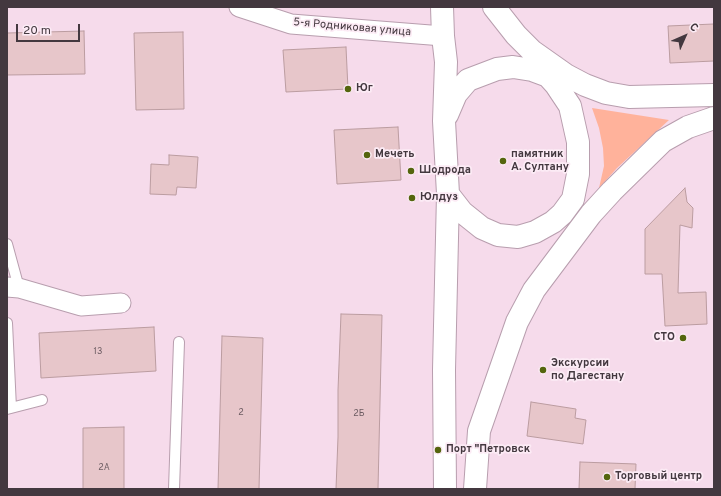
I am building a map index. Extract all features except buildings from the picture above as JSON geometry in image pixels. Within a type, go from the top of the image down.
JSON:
[{"type":"main road","points":[[442,7],[446,62],[444,121],[448,194],[444,370],[445,489]]},
{"type":"main road","points":[[494,7],[516,36],[555,73],[556,85],[570,106],[578,142],[578,174],[562,253]]},
{"type":"main road","points":[[444,121],[456,94],[468,80],[496,69],[513,67],[555,73],[606,93],[629,97],[714,94]]},
{"type":"main road","points":[[475,489],[479,431],[517,322],[534,290],[591,214],[663,141],[688,127],[710,120]]},
{"type":"main road","points":[[448,194],[462,212],[482,228],[498,235],[518,237],[591,214]]},
{"type":"main road","points":[[535,232],[553,222],[562,214],[573,199]]},
{"type":"street","name":"5-я Родниковая улица","points":[[239,7],[290,24],[443,36]]},
{"type":"street","points":[[13,288],[81,306],[121,303]]},
{"type":"lane","points":[[7,244],[13,288]]},
{"type":"lane","points":[[7,323],[9,408],[42,400]]},
{"type":"lane","points":[[174,489],[179,342]]},
{"type":"shaded area","points":[[592,108],[669,120],[617,168],[599,188],[604,166],[603,148],[599,128]]},
{"type":"place","name":"Юг","points":[[348,89]]},
{"type":"place","name":"Мечеть","points":[[367,155]]},
{"type":"place","name":"памятник А. Султану","points":[[503,161]]},
{"type":"place","name":"Шодрода","points":[[411,171]]},
{"type":"place","name":"Юлдуз","points":[[412,198]]},
{"type":"place","name":"СТО","points":[[683,338]]},
{"type":"place","name":"Экскурсии по Дагестану","points":[[543,370]]},
{"type":"place","name":"Порт \"Петровск","points":[[438,450]]},
{"type":"place","name":"Торговый центр","points":[[607,477]]}]
